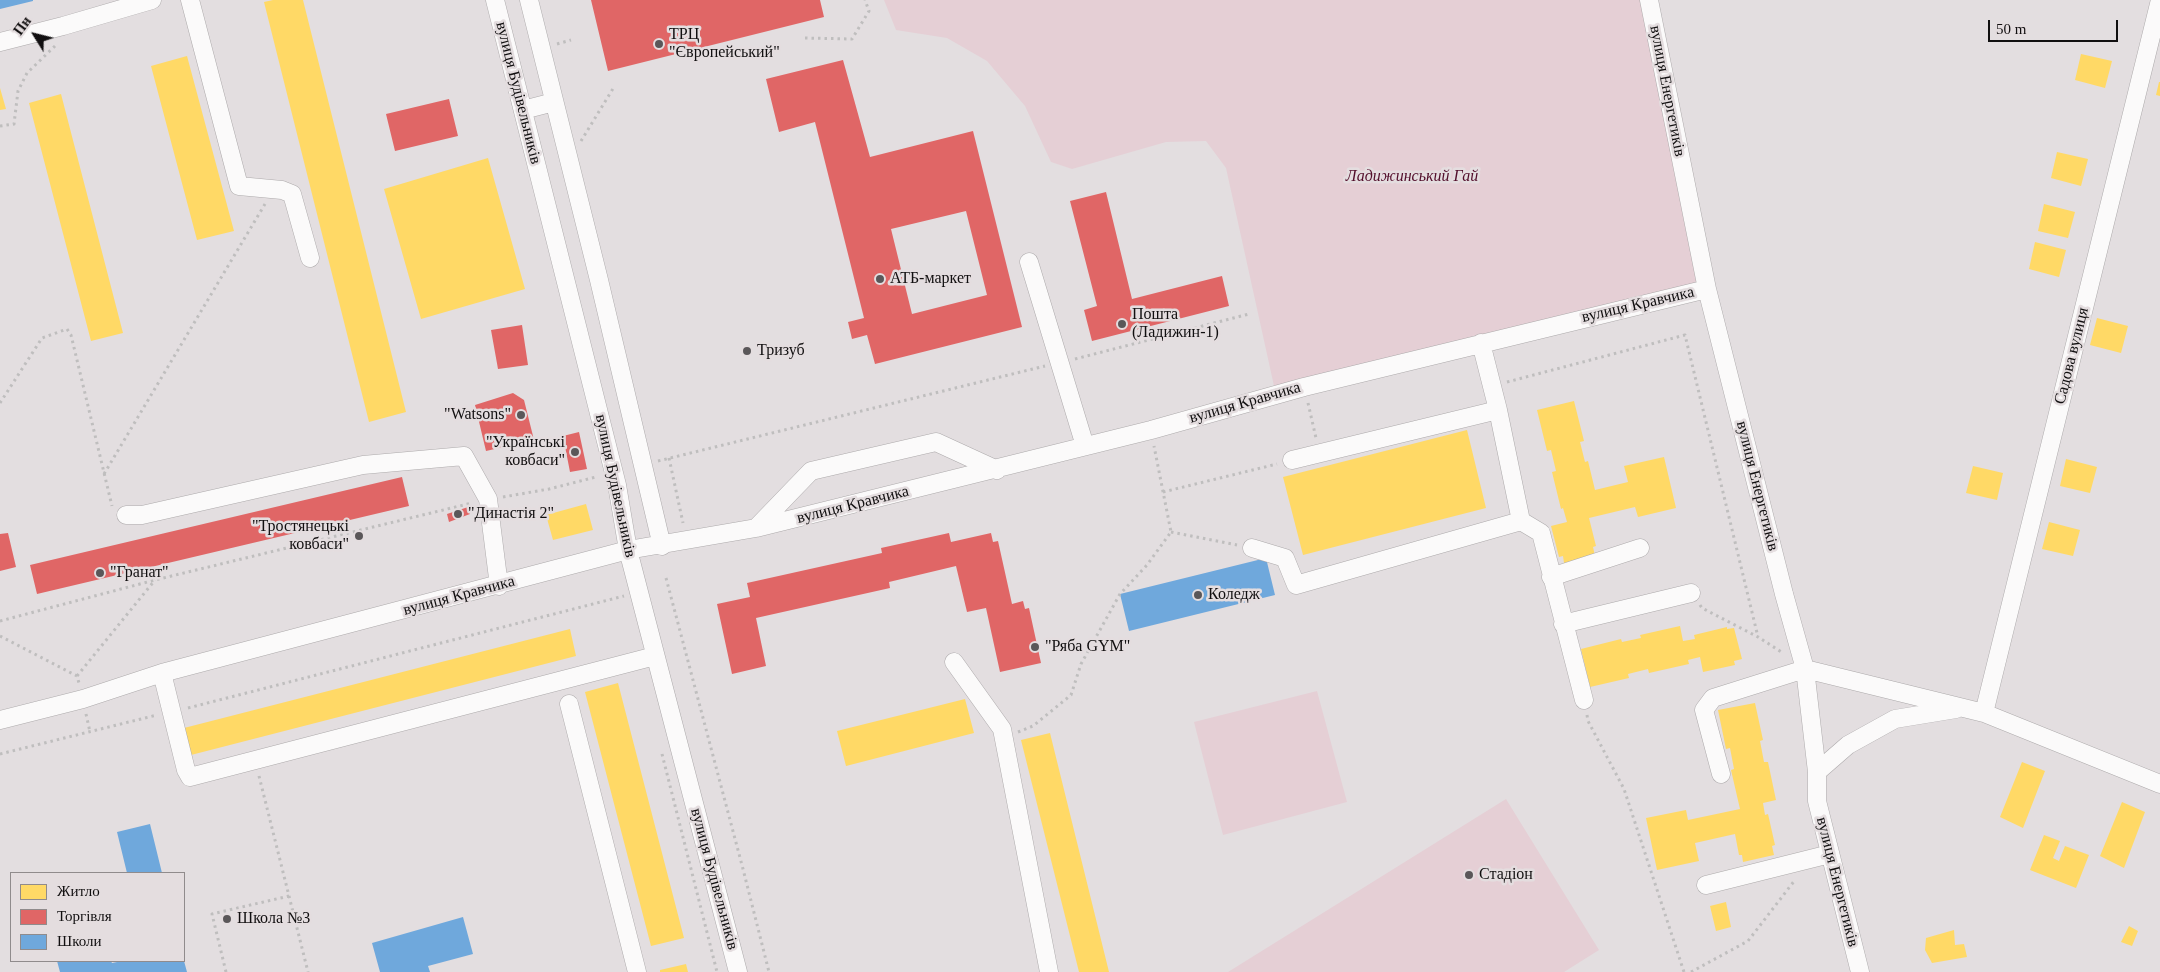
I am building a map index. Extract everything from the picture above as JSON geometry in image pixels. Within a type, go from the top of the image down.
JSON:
[{"type":"street","points":[[0,42],[152,0]]},
{"type":"street","points":[[190,0],[240,186],[274,189],[292,194],[310,258]]},
{"type":"street","name":"вулиця Будівельників","points":[[495,0],[617,485],[628,550],[738,972]]},
{"type":"street","points":[[529,0],[602,290],[662,546]]},
{"type":"street","name":"вулиця Енергетиків","points":[[1649,0],[1707,289],[1784,594],[1805,668],[1817,772],[1817,801],[1860,972]]},
{"type":"street","name":"Садова вулиця","points":[[1984,713],[2160,0]]},
{"type":"street","points":[[523,110],[554,102]]},
{"type":"street","points":[[1029,262],[1058,363],[1085,446]]},
{"type":"street","name":"вулиця Кравчика","points":[[0,719],[83,699],[162,673],[499,586],[628,550],[662,546],[756,528],[997,470],[1151,430],[1304,386],[1707,289]]},
{"type":"street","points":[[1481,343],[1498,410],[1521,521]]},
{"type":"street","points":[[1292,460],[1498,410]]},
{"type":"street","points":[[756,528],[811,470],[936,442],[997,470]]},
{"type":"street","points":[[126,515],[142,514],[363,465],[464,456],[488,499],[499,586]]},
{"type":"street","points":[[1252,548],[1285,558],[1296,585],[1521,521],[1541,533],[1584,700]]},
{"type":"street","points":[[1551,577],[1640,548]]},
{"type":"street","points":[[1563,624],[1691,592]]},
{"type":"street","points":[[162,673],[186,770],[190,776],[656,656]]},
{"type":"street","points":[[954,662],[1002,729],[1049,972]]},
{"type":"street","points":[[1721,774],[1704,710],[1713,698],[1805,668],[1984,713],[2160,784]]},
{"type":"street","points":[[569,704],[637,972]]},
{"type":"street","points":[[1817,772],[1848,745],[1895,719],[1964,708]]},
{"type":"street","points":[[1706,885],[1830,854]]},
{"type":"path","points":[[805,38],[852,39],[869,11],[866,0]]},
{"type":"path","points":[[0,126],[14,124],[18,91],[27,73],[60,41]]},
{"type":"path","points":[[569,161],[614,87]]},
{"type":"path","points":[[104,474],[274,189]]},
{"type":"path","points":[[657,461],[1058,363],[1249,314]]},
{"type":"path","points":[[0,403],[42,338],[67,329],[71,335],[112,509],[126,515]]},
{"type":"path","points":[[1492,386],[1684,335],[1758,636]]},
{"type":"path","points":[[1304,386],[1320,454]]},
{"type":"path","points":[[1003,737],[1033,726],[1071,695],[1081,664],[1120,594],[1148,565],[1172,532],[1151,430]]},
{"type":"path","points":[[669,458],[684,529]]},
{"type":"path","points":[[1163,492],[1292,460]]},
{"type":"path","points":[[0,621],[155,580],[488,499],[549,489],[596,477]]},
{"type":"path","points":[[1172,532],[1252,548]]},
{"type":"path","points":[[666,578],[744,869],[768,972]]},
{"type":"path","points":[[0,636],[77,676],[155,580]]},
{"type":"path","points":[[1691,592],[1702,608],[1758,636],[1805,668]]},
{"type":"path","points":[[0,754],[339,671],[624,596]]},
{"type":"path","points":[[1584,700],[1588,721],[1624,789],[1684,972]]},
{"type":"path","points":[[255,760],[308,972]]},
{"type":"path","points":[[1691,972],[1748,941],[1812,858]]},
{"type":"path","points":[[226,972],[212,914],[289,896]]},
{"type":"green space","name":"Ладижинський Гай","points":[[884,0],[1649,0],[1707,289],[1276,395],[1226,168],[1206,141],[1166,142],[1072,169],[1051,162],[1025,106],[987,61],[947,38],[896,30]]},
{"type":"green space","points":[[1317,691],[1347,802],[1223,835],[1194,722]]},
{"type":"green space","name":"Стадіон","points":[[1506,799],[1599,950],[1564,972],[1228,972]]},
{"type":"building: Житло","points":[[273,0],[303,0],[406,412],[369,422],[264,2]]},
{"type":"building: Житло","points":[[2081,54],[2112,61],[2105,88],[2075,80]]},
{"type":"building: Житло","points":[[187,56],[234,231],[197,240],[151,66]]},
{"type":"building: Житло","points":[[2160,82],[2160,96],[2156,95]]},
{"type":"building: Житло","points":[[0,88],[6,109],[0,110]]},
{"type":"building: Житло","points":[[61,94],[123,333],[91,341],[29,103]]},
{"type":"building: Житло","points":[[2057,152],[2088,159],[2081,186],[2051,178]]},
{"type":"building: Житло","points":[[488,158],[525,289],[421,319],[384,189]]},
{"type":"building: Житло","points":[[2044,204],[2075,212],[2068,238],[2038,231]]},
{"type":"building: Житло","points":[[2035,242],[2066,250],[2059,277],[2029,269]]},
{"type":"building: Житло","points":[[2097,318],[2128,326],[2121,353],[2090,345]]},
{"type":"building: Житло","points":[[1574,401],[1584,441],[1580,442],[1585,462],[1588,461],[1595,490],[1628,482],[1624,466],[1664,457],[1676,508],[1638,517],[1635,507],[1589,518],[1596,546],[1593,547],[1595,556],[1564,563],[1563,556],[1559,557],[1551,526],[1567,522],[1563,508],[1561,509],[1552,472],[1556,471],[1551,450],[1547,451],[1537,410]]},
{"type":"building: Житло","points":[[1467,430],[1486,508],[1303,555],[1283,477]]},
{"type":"building: Житло","points":[[2066,459],[2097,467],[2090,493],[2060,486]]},
{"type":"building: Житло","points":[[1973,466],[2003,473],[1997,500],[1966,493]]},
{"type":"building: Житло","points":[[586,504],[593,530],[553,540],[546,515]]},
{"type":"building: Житло","points":[[2049,522],[2080,530],[2073,556],[2042,549]]},
{"type":"building: Житло","points":[[1680,626],[1683,641],[1695,639],[1694,635],[1727,627],[1727,629],[1734,628],[1742,659],[1734,661],[1735,665],[1703,672],[1700,657],[1688,660],[1689,664],[1649,673],[1648,669],[1628,674],[1629,678],[1590,687],[1581,649],[1621,639],[1622,642],[1641,638],[1640,635]]},
{"type":"building: Житло","points":[[570,629],[576,656],[191,755],[184,728]]},
{"type":"building: Житло","points":[[618,683],[684,938],[651,946],[585,692]]},
{"type":"building: Житло","points":[[965,699],[974,733],[846,766],[837,731]]},
{"type":"building: Житло","points":[[1755,703],[1763,740],[1760,741],[1764,762],[1768,762],[1776,800],[1763,803],[1765,815],[1768,814],[1775,845],[1772,846],[1774,855],[1743,862],[1742,855],[1739,855],[1735,834],[1695,843],[1699,861],[1657,870],[1646,818],[1686,810],[1688,820],[1740,809],[1731,770],[1734,769],[1730,748],[1726,749],[1718,710]]},
{"type":"building: Житло","points":[[1050,733],[1109,972],[1079,972],[1021,740]]},
{"type":"building: Житло","points":[[2022,762],[2045,771],[2023,828],[2000,817]]},
{"type":"building: Житло","points":[[2122,802],[2145,812],[2124,868],[2100,856]]},
{"type":"building: Житло","points":[[2044,835],[2060,841],[2053,858],[2059,861],[2065,846],[2089,855],[2076,888],[2030,870]]},
{"type":"building: Житло","points":[[1726,902],[1731,927],[1716,931],[1710,906]]},
{"type":"building: Житло","points":[[2129,926],[2138,931],[2132,946],[2121,942]]},
{"type":"building: Житло","points":[[1954,930],[1955,945],[1964,944],[1967,957],[1932,963],[1925,950],[1926,938]]},
{"type":"building: Житло","points":[[686,964],[688,972],[660,972],[660,970]]},
{"type":"building: Торгівля","name":"ТРЦ \"Європейський\"","points":[[591,0],[820,0],[824,17],[608,71]]},
{"type":"building: Торгівля","points":[[843,60],[870,157],[973,131],[1022,327],[875,364],[867,335],[852,339],[848,322],[864,318],[815,122],[779,132],[766,79]],"holes":[[[966,211],[987,295],[912,314],[891,229]]]},
{"type":"building: Торгівля","points":[[449,99],[458,136],[395,151],[386,114]]},
{"type":"building: Торгівля","points":[[1106,192],[1132,299],[1222,276],[1229,306],[1092,341],[1084,310],[1097,306],[1070,201]]},
{"type":"building: Торгівля","points":[[522,325],[528,365],[498,369],[491,330]]},
{"type":"building: Торгівля","points":[[513,393],[524,400],[534,440],[486,451],[475,405]]},
{"type":"building: Торгівля","name":"\"Українські ковбаси\"","points":[[579,432],[587,469],[570,472],[563,436]]},
{"type":"building: Торгівля","points":[[402,477],[409,506],[37,594],[30,565]]},
{"type":"building: Торгівля","name":"\"Династія 2\"","points":[[468,507],[470,514],[449,522],[447,514]]},
{"type":"building: Торгівля","points":[[8,533],[16,567],[0,571],[0,534]]},
{"type":"building: Торгівля","points":[[949,533],[951,542],[991,533],[993,542],[998,541],[1012,604],[1023,601],[1025,609],[1029,608],[1041,663],[1000,672],[986,608],[967,612],[956,566],[889,582],[890,588],[756,618],[766,666],[732,674],[717,604],[750,597],[747,583],[882,553],[881,548]]},
{"type":"building: Школи","points":[[0,0],[33,0],[33,1],[0,9]]},
{"type":"building: Школи","name":"Коледж","points":[[1266,558],[1275,595],[1129,631],[1120,594]]},
{"type":"building: Школи","points":[[150,824],[162,872],[127,872],[117,832]]},
{"type":"building: Школи","points":[[463,917],[473,954],[428,966],[430,972],[380,972],[372,943]]},
{"type":"building: Школи","points":[[57,962],[184,962],[187,972],[60,972]]},
{"type":"place","name":"ТРЦ \"Європейський\"","points":[[659,44]]},
{"type":"place","name":"АТБ-маркет","points":[[880,279]]},
{"type":"place","name":"Пошта (Ладижин-1)","points":[[1122,324]]},
{"type":"place","name":"Тризуб","points":[[747,351]]},
{"type":"place","name":"\"Watsons\"","points":[[521,415]]},
{"type":"place","name":"\"Українські ковбаси\"","points":[[575,452]]},
{"type":"place","name":"\"Династія 2\"","points":[[458,514]]},
{"type":"place","name":"\"Тростянецькі ковбаси\"","points":[[359,536]]},
{"type":"place","name":"\"Гранат\"","points":[[100,573]]},
{"type":"place","name":"Коледж","points":[[1198,595]]},
{"type":"place","name":"\"Ряба GYM\"","points":[[1035,647]]},
{"type":"place","name":"Стадіон","points":[[1469,875]]},
{"type":"place","name":"Школа №3","points":[[227,919]]}]
